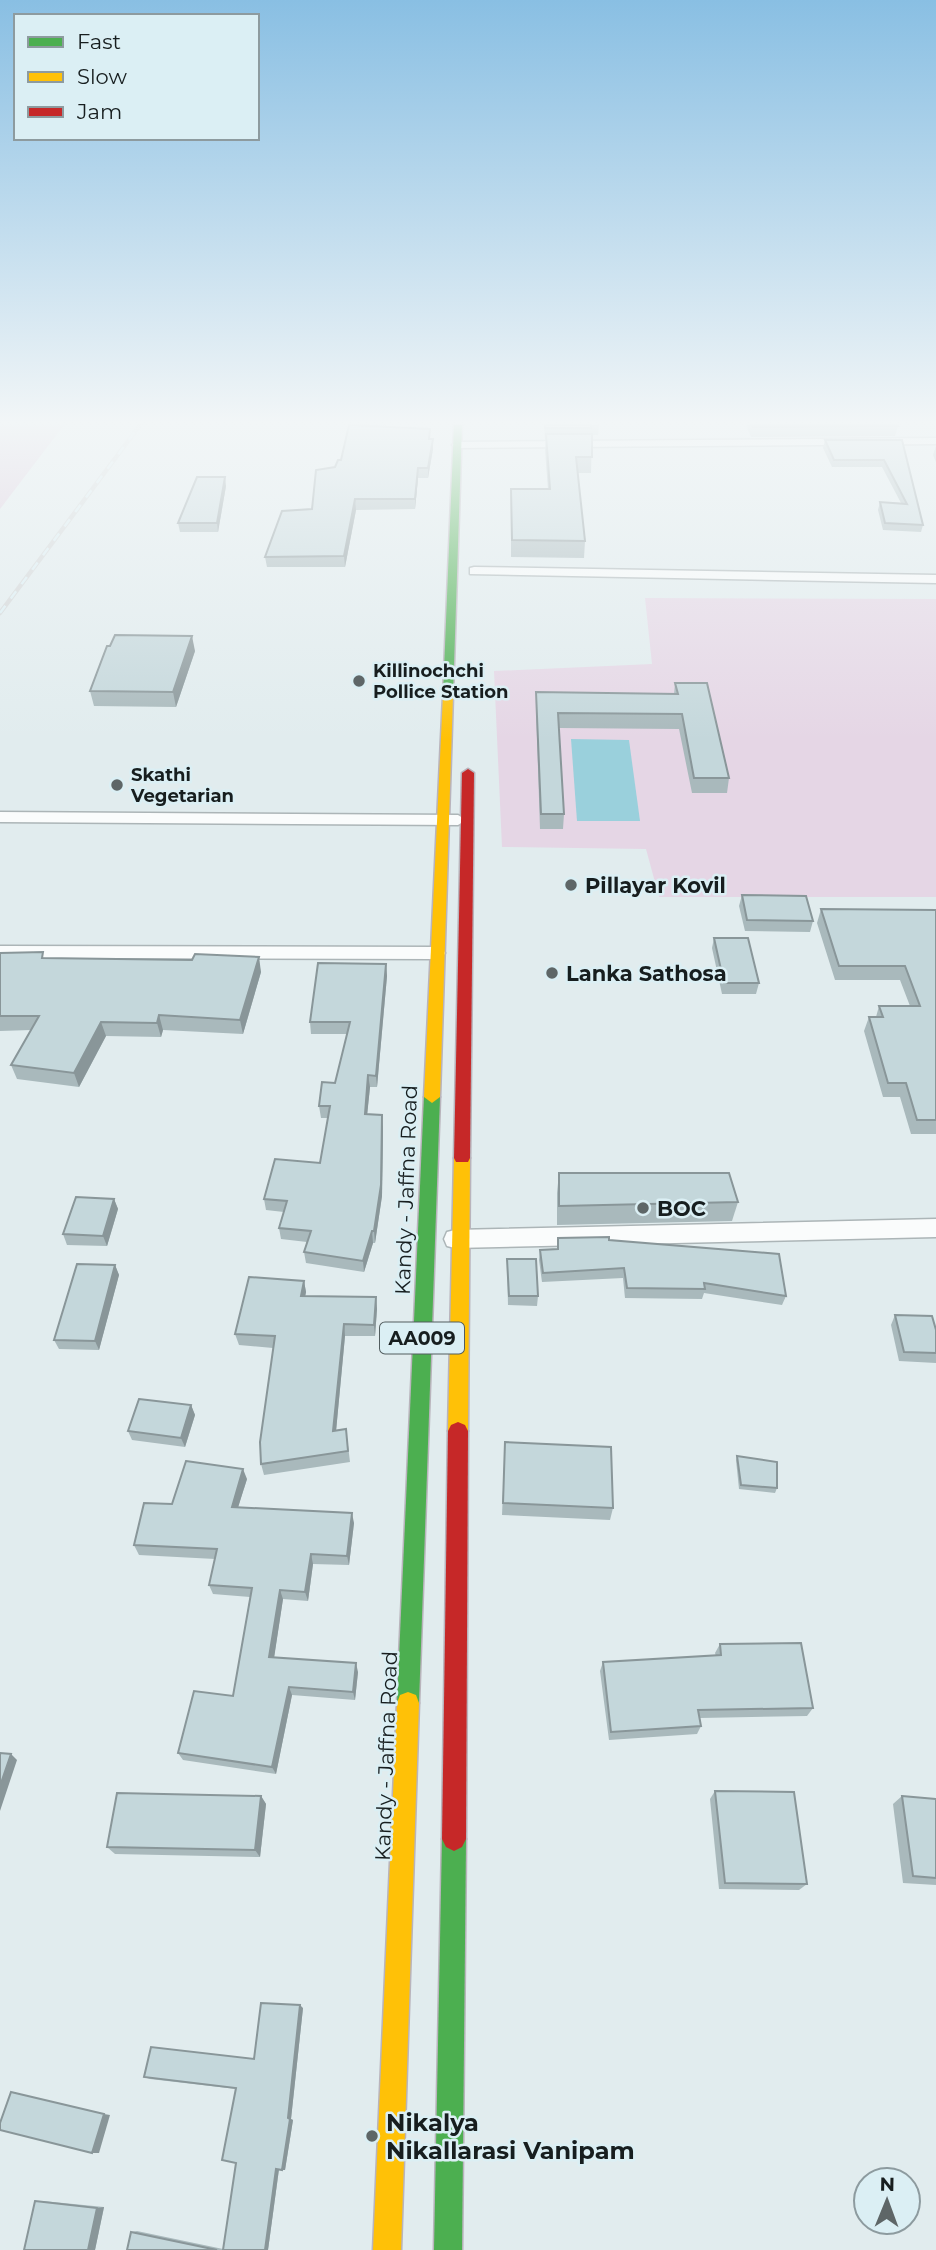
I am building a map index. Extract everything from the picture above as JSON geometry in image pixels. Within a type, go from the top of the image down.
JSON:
[{"type":"highway","name":"Kandy - Jaffna Road","points":[[387,2250],[453,530]]},
{"type":"highway","name":"AA009","points":[[448,2250],[458,1630],[459,1239],[468,756]]},
{"type":"street","points":[[474,571],[936,579]]},
{"type":"street","points":[[0,817],[467,821]]},
{"type":"street","points":[[0,952],[436,953]]},
{"type":"street","points":[[425,1239],[936,1228]]},
{"type":"shaded area","points":[[645,598],[936,599],[936,897],[659,897],[646,849],[502,847],[494,671],[652,664]]},
{"type":"water","points":[[571,739],[629,740],[640,821],[577,821]]},
{"type":"building","points":[[275,530],[349,530],[344,556],[265,557]]},
{"type":"building","points":[[512,530],[584,530],[585,541],[512,540]]},
{"type":"building","points":[[115,635],[192,636],[173,692],[90,691],[107,646],[110,646]]},
{"type":"building","points":[[675,683],[707,683],[729,778],[694,778],[682,714],[558,713],[564,814],[541,814],[536,692],[678,694]]},
{"type":"building","points":[[742,895],[806,896],[813,921],[747,920]]},
{"type":"building","points":[[821,909],[936,910],[936,1120],[917,1120],[906,1083],[888,1083],[869,1017],[883,1017],[879,1006],[920,1006],[905,966],[839,966]]},
{"type":"building","points":[[714,938],[748,938],[759,983],[724,983]]},
{"type":"building","points":[[43,952],[42,958],[192,960],[195,954],[259,957],[240,1020],[159,1015],[157,1023],[101,1022],[74,1073],[11,1065],[39,1016],[0,1016],[0,953]]},
{"type":"building","points":[[318,963],[386,964],[376,1076],[368,1075],[365,1114],[382,1115],[381,1185],[374,1231],[363,1261],[304,1252],[311,1231],[279,1228],[287,1201],[264,1199],[275,1159],[320,1163],[330,1106],[319,1106],[322,1082],[335,1083],[350,1022],[310,1022]]},
{"type":"building","points":[[559,1173],[729,1173],[738,1202],[559,1206]]},
{"type":"building","points":[[76,1197],[114,1199],[103,1236],[63,1234]]},
{"type":"building","points":[[609,1237],[609,1240],[779,1254],[786,1296],[704,1283],[705,1289],[627,1288],[624,1268],[543,1273],[540,1250],[558,1249],[558,1238]]},
{"type":"building","points":[[507,1259],[536,1259],[538,1296],[509,1296]]},
{"type":"building","points":[[77,1264],[115,1265],[95,1341],[54,1340]]},
{"type":"building","points":[[249,1277],[304,1281],[301,1296],[376,1297],[374,1325],[344,1324],[333,1431],[346,1429],[348,1451],[261,1464],[260,1442],[275,1336],[235,1334]]},
{"type":"building","points":[[895,1315],[932,1316],[936,1330],[936,1353],[904,1352]]},
{"type":"building","points":[[139,1399],[191,1405],[181,1438],[128,1431]]},
{"type":"building","points":[[505,1442],[611,1447],[613,1508],[503,1503]]},
{"type":"building","points":[[737,1456],[777,1462],[777,1488],[741,1485]]},
{"type":"building","points":[[186,1461],[243,1469],[232,1507],[352,1513],[347,1556],[311,1554],[305,1592],[280,1590],[269,1657],[356,1663],[353,1692],[289,1687],[272,1767],[178,1753],[194,1691],[233,1696],[252,1588],[209,1585],[217,1549],[134,1545],[144,1503],[172,1504]]},
{"type":"building","points":[[801,1643],[813,1708],[698,1710],[701,1726],[611,1732],[603,1662],[721,1655],[720,1644]]},
{"type":"building","points":[[0,1753],[11,1754],[0,1786]]},
{"type":"building","points":[[715,1791],[794,1792],[807,1884],[725,1883]]},
{"type":"building","points":[[117,1793],[261,1796],[255,1850],[107,1847]]},
{"type":"building","points":[[902,1796],[936,1799],[936,1878],[913,1876]]},
{"type":"building","points":[[261,2003],[300,2005],[290,2119],[282,2170],[276,2169],[265,2250],[223,2250],[236,2163],[222,2160],[236,2088],[144,2077],[151,2047],[254,2059]]},
{"type":"building","points":[[11,2092],[104,2114],[92,2153],[0,2130]]},
{"type":"building","points":[[35,2201],[97,2208],[88,2250],[24,2250]]},
{"type":"building","points":[[131,2232],[217,2250],[127,2250]]},
{"type":"railway","points":[[0,613],[62,530]]},
{"type":"traffic: fast","points":[[448,695],[454,530]]},
{"type":"traffic: fast","points":[[408,1703],[432,1097]]},
{"type":"traffic: fast","points":[[448,2250],[454,1839]]},
{"type":"traffic: slow","points":[[432,1097],[448,695]]},
{"type":"traffic: slow","points":[[458,1431],[462,1158]]},
{"type":"traffic: slow","points":[[387,2250],[408,1703]]},
{"type":"traffic: jam","points":[[462,1158],[468,773]]},
{"type":"traffic: jam","points":[[454,1839],[458,1431]]},
{"type":"place","name":"Killinochchi Pollice Station","points":[[359,681]]},
{"type":"place","name":"Skathi Vegetarian","points":[[117,785]]},
{"type":"place","name":"Pillayar Kovil","points":[[571,885]]},
{"type":"place","name":"Lanka Sathosa","points":[[552,973]]},
{"type":"place","name":"BOC","points":[[643,1208]]},
{"type":"place","name":"Nikalya Nikallarasi Vanipam","points":[[372,2136]]}]
